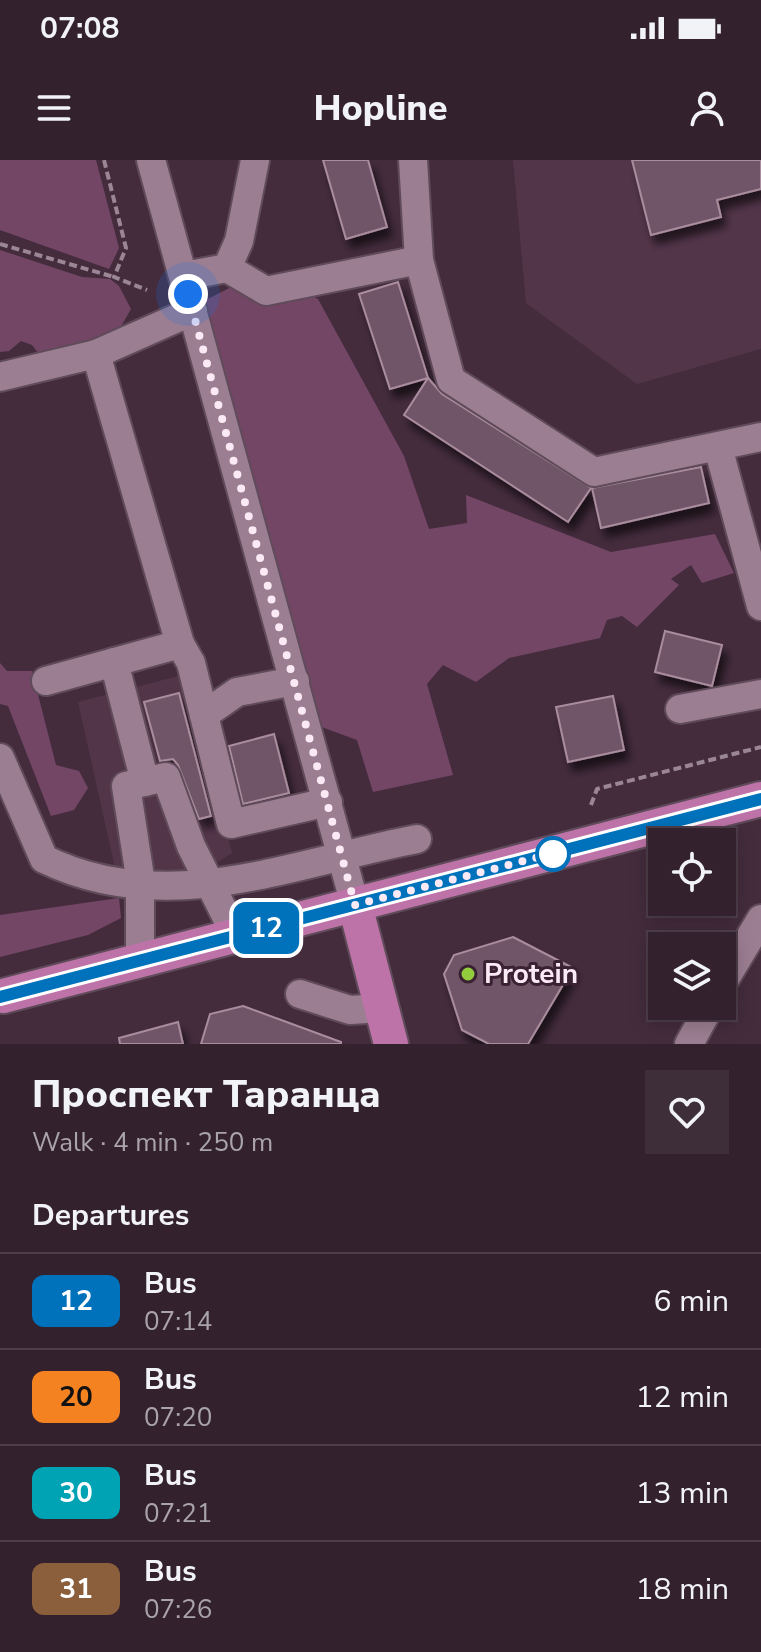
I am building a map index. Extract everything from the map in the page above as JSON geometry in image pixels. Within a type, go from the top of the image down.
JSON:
[{"type":"main road","points":[[1,996],[761,799]]},
{"type":"main road","points":[[355,905],[391,1044]]},
{"type":"street","points":[[151,160],[355,905]]},
{"type":"street","points":[[227,268],[239,241],[255,160]]},
{"type":"street","points":[[413,160],[419,260],[451,380],[594,472],[761,437]]},
{"type":"street","points":[[184,276],[227,268],[266,291],[419,260]]},
{"type":"street","points":[[0,377],[96,354],[193,311]]},
{"type":"street","points":[[96,354],[180,644],[191,663],[231,824],[328,802]]},
{"type":"street","points":[[718,447],[761,606]]},
{"type":"street","points":[[46,681],[180,644]]},
{"type":"street","points":[[114,662],[145,782]]},
{"type":"street","points":[[204,715],[237,692],[295,681]]},
{"type":"street","points":[[680,709],[761,694]]},
{"type":"street","points":[[0,758],[44,859],[77,875],[140,888],[211,886],[341,853],[417,839]]},
{"type":"street","points":[[140,961],[140,888],[126,786],[166,777],[191,846],[236,936]]},
{"type":"street","points":[[736,961],[761,919]]},
{"type":"street","points":[[300,994],[350,1010],[383,1008]]},
{"type":"street","points":[[689,1044],[702,1020]]},
{"type":"path","points":[[104,160],[126,248],[114,277]]},
{"type":"path","points":[[0,244],[114,277],[147,290]]},
{"type":"path","points":[[591,805],[597,789],[761,747]]},
{"type":"shaded area","points":[[0,160],[96,160],[119,248],[109,269],[0,230]]},
{"type":"shaded area","points":[[513,160],[761,160],[761,349],[637,384],[526,303]]},
{"type":"shaded area","points":[[0,250],[82,277],[110,279],[119,286],[131,309],[120,328],[43,359],[32,345],[21,341],[9,351],[0,352]]},
{"type":"shaded area","points":[[235,285],[300,289],[318,299],[404,456],[429,529],[467,523],[466,495],[611,552],[715,534],[734,573],[702,583],[691,565],[671,579],[679,585],[637,627],[622,616],[607,620],[600,638],[509,658],[476,682],[443,665],[427,684],[453,775],[373,792],[357,740],[316,725],[204,301]]},
{"type":"shaded area","points":[[0,663],[7,671],[32,671],[56,765],[79,771],[88,788],[74,810],[51,816],[8,706],[0,704]]},
{"type":"shaded area","points":[[186,674],[232,853],[190,879],[117,877],[78,702]]},
{"type":"shaded area","points":[[119,898],[121,918],[88,935],[0,957],[0,915]]},
{"type":"building","points":[[323,160],[368,160],[387,227],[346,239]]},
{"type":"building","points":[[632,160],[761,160],[761,189],[717,200],[721,217],[651,235]]},
{"type":"building","points":[[398,282],[428,378],[390,389],[359,294]]},
{"type":"building","points":[[428,378],[442,394],[591,488],[568,522],[404,415]]},
{"type":"building","points":[[701,467],[709,503],[601,528],[592,488]]},
{"type":"building","points":[[665,631],[722,645],[712,686],[655,672]]},
{"type":"building","points":[[179,693],[211,816],[199,819],[178,765],[173,759],[160,761],[144,702]]},
{"type":"building","points":[[613,696],[624,750],[568,762],[556,707]]},
{"type":"building","points":[[274,734],[289,793],[243,804],[229,746]]},
{"type":"building","points":[[513,937],[573,968],[528,1044],[489,1044],[462,1030],[444,974],[454,955]]},
{"type":"building","points":[[243,1006],[341,1044],[201,1044],[210,1014]]},
{"type":"building","points":[[178,1022],[183,1044],[120,1044],[119,1038]]},
{"type":"bus line","name":"12","points":[[0,997],[761,799]]},
{"type":"place","name":"Protein","points":[[468,974]]},
{"type":"route","points":[[188,294],[355,905],[566,850],[553,854]]}]
